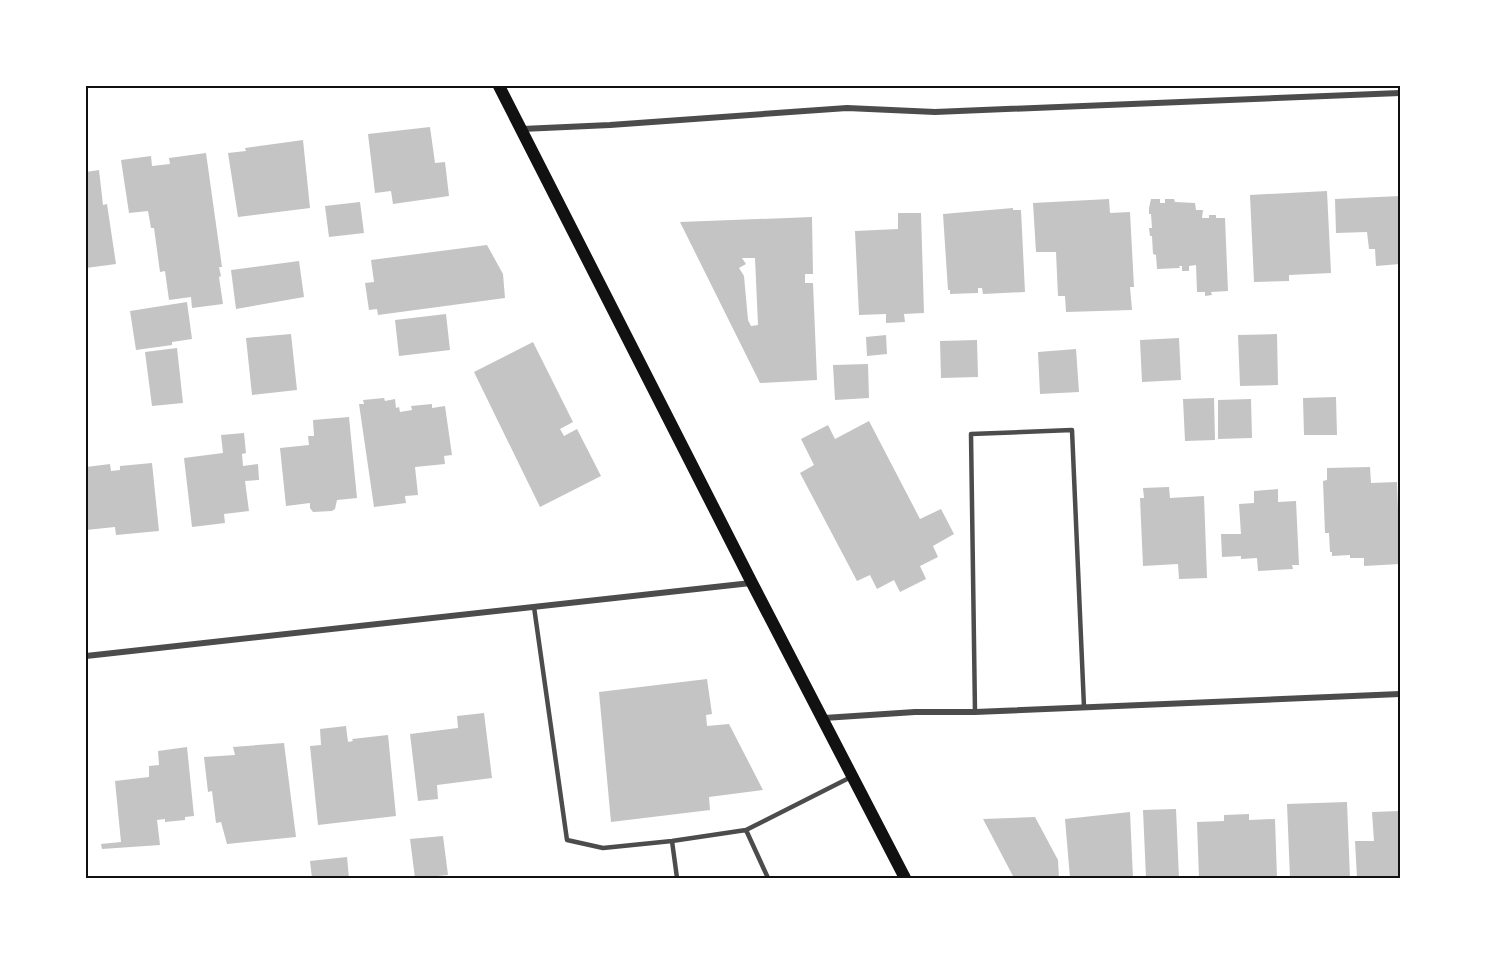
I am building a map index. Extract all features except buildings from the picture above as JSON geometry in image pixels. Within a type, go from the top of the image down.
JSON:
[{"type":"main road","points":[[499,86],[752,583],[906,879]]},
{"type":"street","points":[[522,129],[847,108],[935,112],[1401,93]]},
{"type":"street","points":[[86,656],[752,583]]},
{"type":"street","points":[[824,718],[915,712],[975,712],[1401,694]]},
{"type":"lane","points":[[975,712],[971,434],[1072,430],[1084,707]]},
{"type":"lane","points":[[534,606],[567,840],[603,848],[746,830],[853,776]]},
{"type":"lane","points":[[746,830],[768,879]]},
{"type":"lane","points":[[672,841],[677,879]]}]
